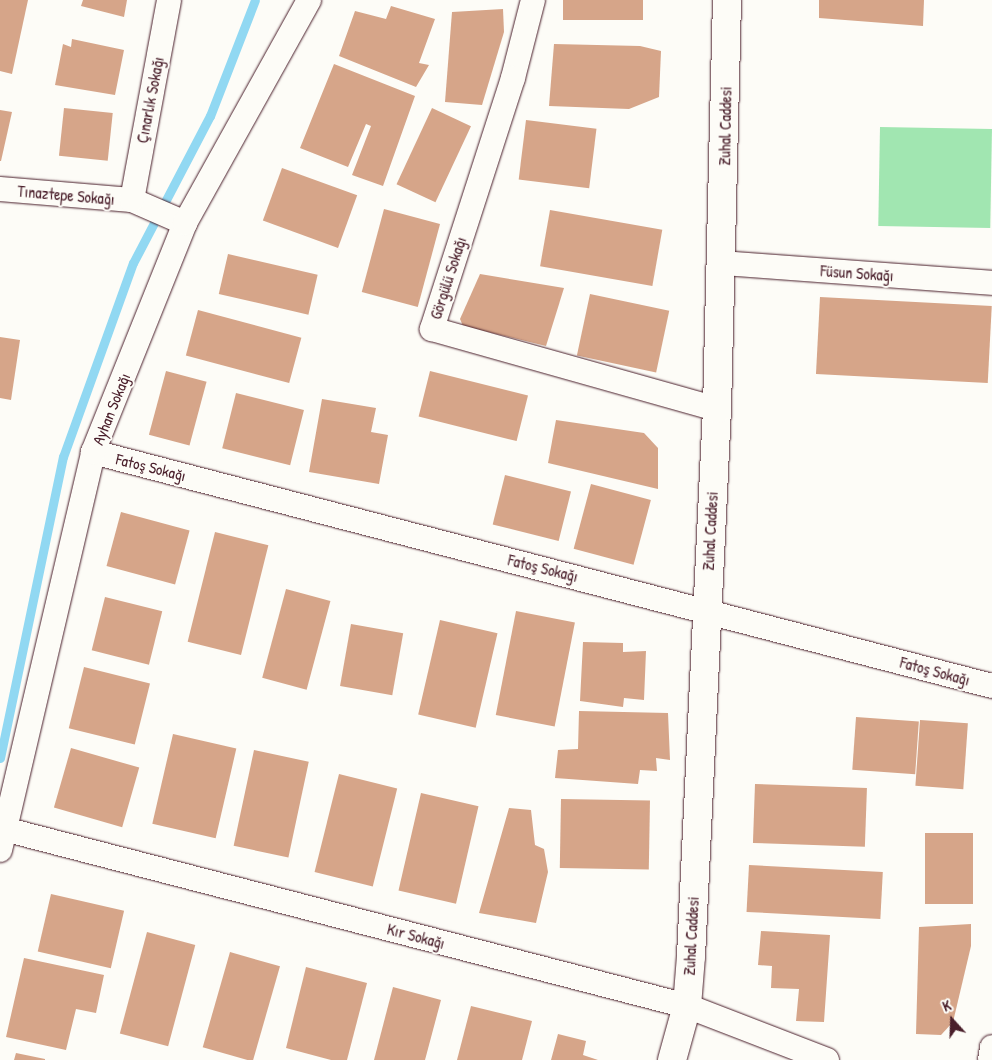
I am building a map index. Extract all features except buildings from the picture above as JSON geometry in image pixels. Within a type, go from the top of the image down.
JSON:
[{"type":"street","name":"Çınarlık Sokağı","points":[[132,200],[169,0]]},
{"type":"street","name":"Ayhan Sokağı","points":[[2,836],[93,452],[185,223],[309,0]]},
{"type":"street","name":"Görgülü Sokağı","points":[[533,0],[514,78],[432,329],[717,409]]},
{"type":"street","name":"Zuhal Caddesi","points":[[672,1060],[687,1006],[717,409],[727,0]]},
{"type":"street","name":"Tınaztepe Sokağı","points":[[0,189],[132,200],[185,223]]},
{"type":"street","name":"Füsun Sokağı","points":[[722,263],[992,283]]},
{"type":"street","name":"Fatoş Sokağı","points":[[93,452],[706,610],[992,686]]},
{"type":"street","name":"Kır Sokağı","points":[[2,836],[687,1006],[827,1060]]},
{"type":"street","points":[[990,1060],[992,1047]]},
{"type":"green space","points":[[880,127],[992,129],[990,228],[878,226]]},
{"type":"waterway","points":[[0,758],[63,457],[133,263],[210,116],[255,0]]}]
